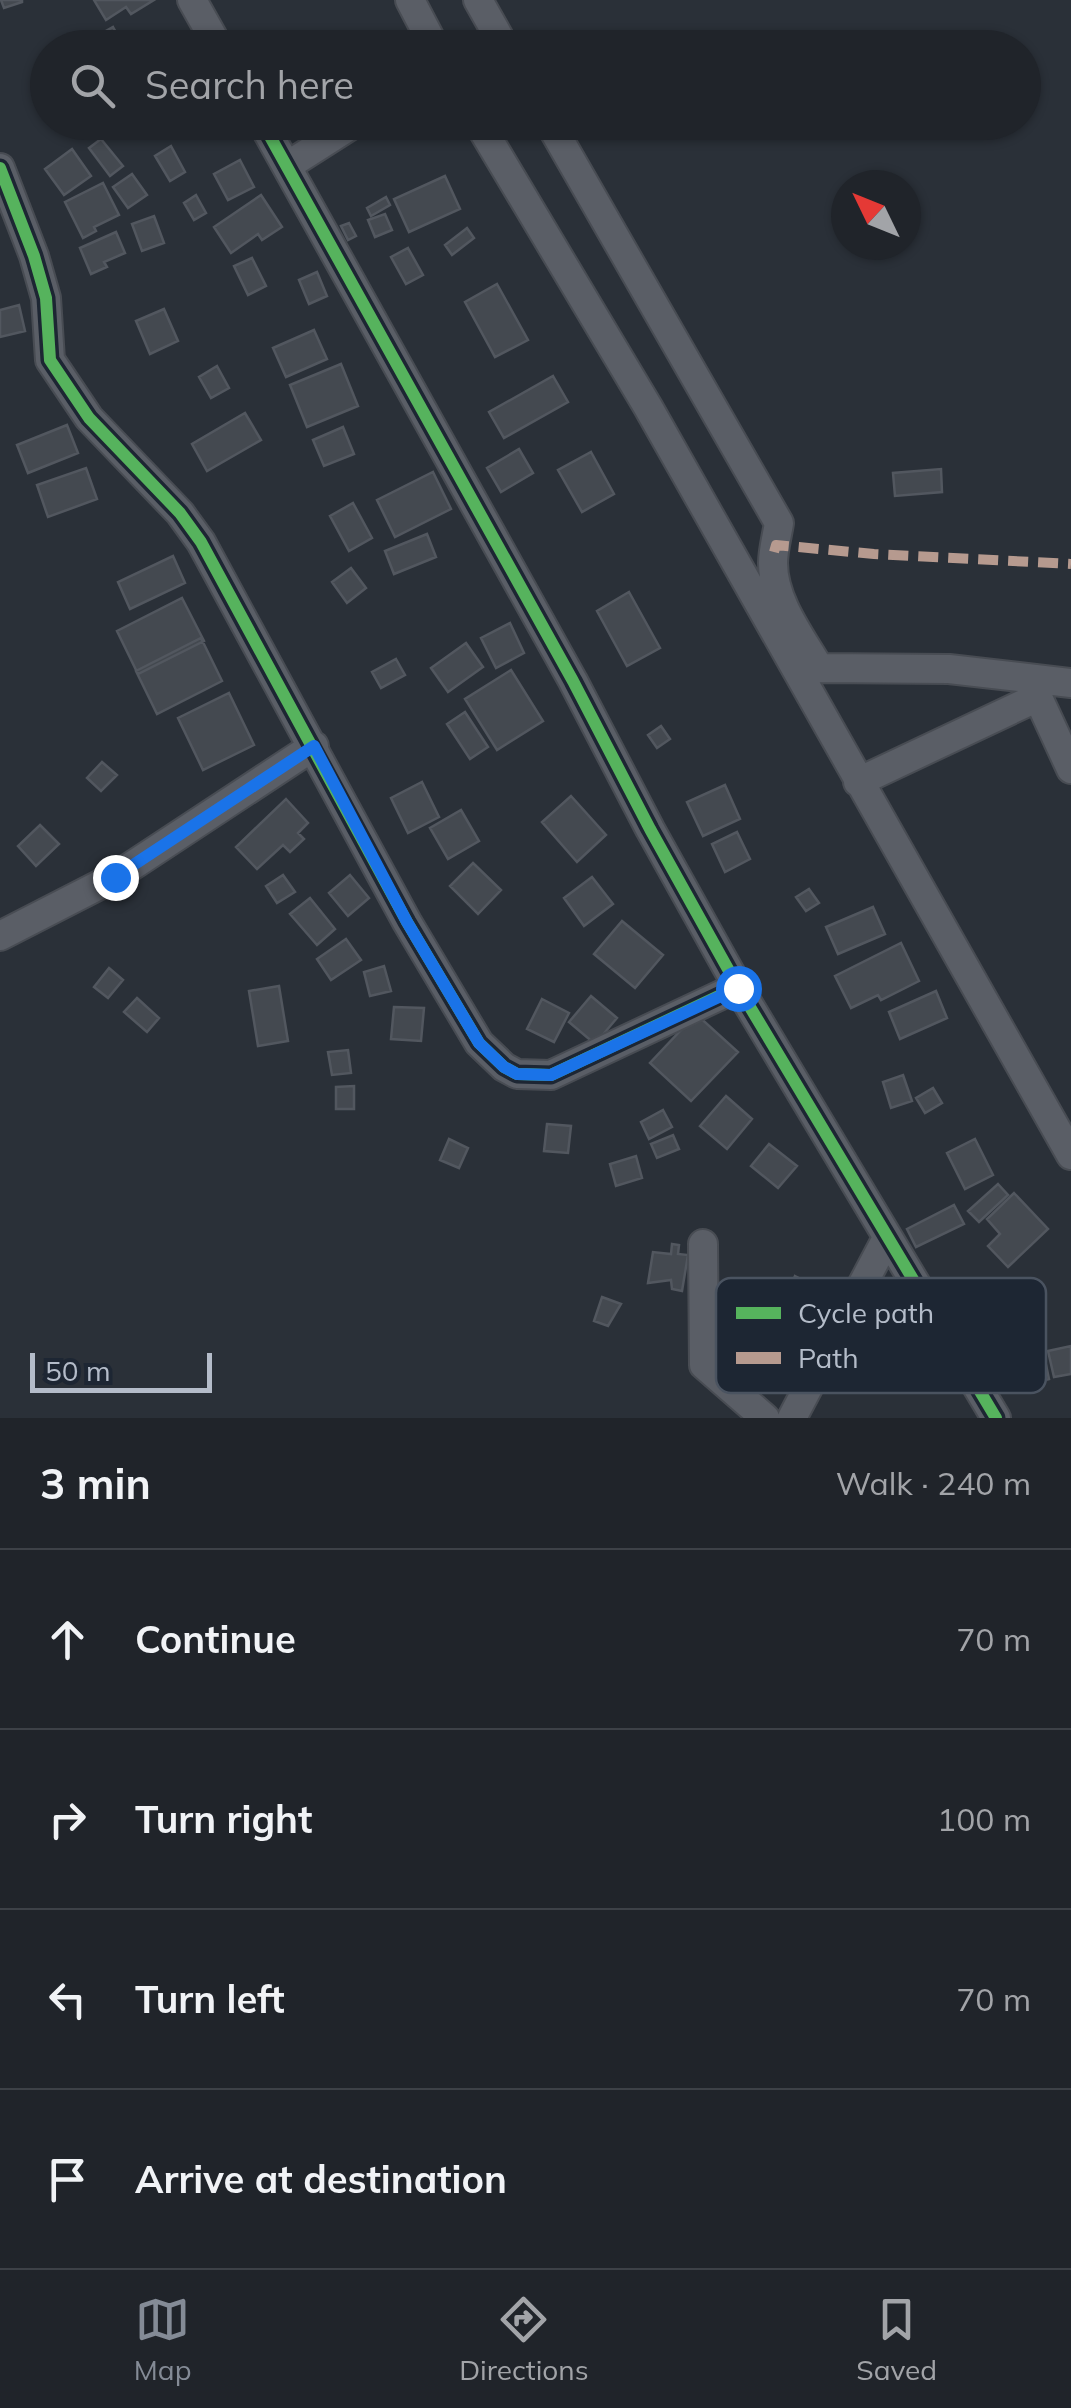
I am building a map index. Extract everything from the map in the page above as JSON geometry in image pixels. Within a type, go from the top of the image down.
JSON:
[{"type":"street","points":[[192,0],[209,30]]},
{"type":"street","points":[[410,0],[426,30]]},
{"type":"street","points":[[478,0],[495,30]]},
{"type":"street","points":[[272,140],[573,681],[738,988],[911,1278]]},
{"type":"street","points":[[286,166],[327,140]]},
{"type":"street","points":[[489,140],[770,603],[819,668],[949,669],[1034,688],[1071,683]]},
{"type":"street","points":[[558,140],[779,522],[770,603],[858,782],[1071,1155]]},
{"type":"street","points":[[0,168],[46,298],[50,360],[88,418],[180,513],[201,542],[407,922],[479,1043],[504,1067],[531,1077],[551,1075],[738,988]]},
{"type":"street","points":[[1034,688],[1071,769]]},
{"type":"street","points":[[858,782],[1034,688]]},
{"type":"street","points":[[0,936],[115,877],[314,746]]},
{"type":"street","points":[[866,1278],[887,1238]]},
{"type":"street","points":[[703,1244],[704,1364],[716,1375]]},
{"type":"street","points":[[737,1393],[765,1418]]},
{"type":"street","points":[[792,1418],[805,1393]]},
{"type":"street","points":[[981,1393],[996,1418]]},
{"type":"building","points":[[1,0],[22,0],[22,2],[4,8]]},
{"type":"building","points":[[94,0],[154,0],[131,14],[126,7],[106,20]]},
{"type":"building","points":[[102,140],[123,166],[110,176],[89,148]]},
{"type":"building","points":[[171,146],[185,172],[170,181],[155,156]]},
{"type":"building","points":[[72,149],[91,176],[64,195],[45,169]]},
{"type":"building","points":[[240,160],[254,187],[228,200],[214,174]]},
{"type":"building","points":[[132,174],[147,195],[128,208],[113,187]]},
{"type":"building","points":[[445,176],[460,209],[409,232],[394,199]]},
{"type":"building","points":[[103,183],[119,215],[94,227],[96,231],[83,238],[65,202]]},
{"type":"building","points":[[196,195],[206,213],[194,220],[184,203]]},
{"type":"building","points":[[261,195],[282,227],[262,240],[258,234],[231,253],[214,227]]},
{"type":"building","points":[[386,197],[390,205],[371,216],[367,208]]},
{"type":"building","points":[[385,214],[392,230],[375,237],[368,220]]},
{"type":"building","points":[[154,216],[164,243],[142,251],[132,224]]},
{"type":"building","points":[[349,223],[356,236],[348,240],[341,226]]},
{"type":"building","points":[[467,228],[474,238],[452,255],[445,245]]},
{"type":"building","points":[[116,232],[125,253],[104,262],[107,267],[91,274],[80,248]]},
{"type":"building","points":[[408,248],[423,275],[406,284],[391,257]]},
{"type":"building","points":[[252,258],[266,286],[248,295],[234,266]]},
{"type":"building","points":[[317,272],[327,296],[309,304],[299,280]]},
{"type":"building","points":[[497,284],[528,340],[495,357],[465,302]]},
{"type":"building","points":[[19,305],[25,331],[0,337],[0,310]]},
{"type":"building","points":[[164,309],[178,341],[150,354],[136,321]]},
{"type":"building","points":[[314,330],[327,359],[286,377],[273,348]]},
{"type":"building","points":[[341,364],[358,406],[307,427],[290,385]]},
{"type":"building","points":[[217,366],[229,388],[211,398],[199,377]]},
{"type":"building","points":[[553,376],[568,402],[504,438],[489,412]]},
{"type":"building","points":[[245,413],[261,440],[207,471],[192,444]]},
{"type":"building","points":[[67,425],[78,453],[28,473],[17,445]]},
{"type":"building","points":[[343,427],[354,454],[324,466],[313,440]]},
{"type":"building","points":[[519,449],[533,473],[501,492],[487,468]]},
{"type":"building","points":[[591,452],[614,494],[582,512],[558,470]]},
{"type":"building","points":[[86,468],[97,499],[48,517],[37,485]]},
{"type":"building","points":[[941,469],[942,492],[895,496],[893,473]]},
{"type":"building","points":[[433,472],[451,509],[395,537],[377,500]]},
{"type":"building","points":[[353,503],[372,538],[349,551],[330,516]]},
{"type":"building","points":[[427,534],[436,557],[394,574],[385,551]]},
{"type":"building","points":[[173,556],[185,583],[130,609],[118,582]]},
{"type":"building","points":[[351,568],[366,588],[347,603],[332,582]]},
{"type":"building","points":[[629,592],[660,648],[627,666],[597,611]]},
{"type":"building","points":[[182,598],[204,641],[138,674],[117,631]]},
{"type":"building","points":[[510,623],[524,653],[496,668],[481,638]]},
{"type":"building","points":[[201,638],[222,681],[157,714],[136,671]]},
{"type":"building","points":[[466,643],[483,667],[448,692],[431,668]]},
{"type":"building","points":[[396,659],[405,675],[381,688],[372,672]]},
{"type":"building","points":[[511,670],[543,721],[497,750],[465,699]]},
{"type":"building","points":[[229,693],[254,745],[203,770],[178,718]]},
{"type":"building","points":[[465,712],[488,747],[470,759],[447,724]]},
{"type":"building","points":[[661,726],[670,739],[657,748],[648,735]]},
{"type":"building","points":[[102,762],[117,775],[101,791],[87,778]]},
{"type":"building","points":[[422,782],[439,817],[408,833],[391,798]]},
{"type":"building","points":[[725,785],[740,819],[703,836],[687,802]]},
{"type":"building","points":[[571,796],[606,835],[577,862],[542,822]]},
{"type":"building","points":[[286,799],[308,823],[298,833],[304,839],[290,852],[283,845],[257,869],[236,847]]},
{"type":"building","points":[[461,810],[479,841],[448,859],[430,828]]},
{"type":"building","points":[[40,825],[59,844],[36,866],[18,846]]},
{"type":"building","points":[[737,832],[750,859],[725,872],[712,844]]},
{"type":"building","points":[[473,863],[501,890],[478,914],[450,886]]},
{"type":"building","points":[[283,875],[295,892],[277,903],[266,886]]},
{"type":"building","points":[[350,875],[369,898],[348,916],[329,893]]},
{"type":"building","points":[[592,877],[613,904],[584,926],[564,898]]},
{"type":"building","points":[[809,889],[819,903],[806,911],[796,897]]},
{"type":"building","points":[[310,898],[335,929],[317,945],[290,914]]},
{"type":"building","points":[[873,907],[885,934],[838,954],[826,927]]},
{"type":"building","points":[[622,921],[663,955],[635,988],[594,954]]},
{"type":"building","points":[[346,939],[361,960],[331,980],[317,959]]},
{"type":"building","points":[[901,943],[919,981],[881,1000],[878,995],[851,1008],[835,976]]},
{"type":"building","points":[[384,966],[391,991],[370,996],[364,972]]},
{"type":"building","points":[[109,968],[123,980],[108,998],[94,987]]},
{"type":"building","points":[[279,986],[288,1041],[258,1046],[249,991]]},
{"type":"building","points":[[936,991],[947,1018],[900,1039],[889,1012]]},
{"type":"building","points":[[591,996],[617,1018],[595,1044],[569,1022]]},
{"type":"building","points":[[137,998],[159,1018],[147,1032],[124,1012]]},
{"type":"building","points":[[542,999],[569,1013],[554,1042],[527,1029]]},
{"type":"building","points":[[394,1007],[424,1008],[421,1041],[391,1039]]},
{"type":"building","points":[[696,1014],[738,1052],[691,1101],[650,1063]]},
{"type":"building","points":[[348,1050],[351,1073],[332,1075],[328,1052]]},
{"type":"building","points":[[903,1075],[912,1101],[891,1108],[883,1082]]},
{"type":"building","points":[[354,1086],[354,1109],[336,1109],[336,1087]]},
{"type":"building","points":[[933,1088],[942,1103],[925,1113],[916,1098]]},
{"type":"building","points":[[726,1096],[752,1119],[727,1149],[700,1126]]},
{"type":"building","points":[[663,1110],[672,1127],[649,1139],[641,1122]]},
{"type":"building","points":[[547,1124],[571,1126],[568,1153],[544,1151]]},
{"type":"building","points":[[673,1135],[679,1149],[657,1158],[651,1144]]},
{"type":"building","points":[[449,1139],[468,1148],[459,1168],[440,1160]]},
{"type":"building","points":[[975,1139],[993,1175],[965,1189],[947,1153]]},
{"type":"building","points":[[769,1144],[797,1166],[778,1188],[751,1166]]},
{"type":"building","points":[[636,1156],[642,1178],[616,1186],[610,1164]]},
{"type":"building","points":[[998,1184],[1008,1195],[979,1222],[968,1211]]},
{"type":"building","points":[[1014,1193],[1048,1229],[1008,1267],[988,1246],[1000,1234],[987,1219]]},
{"type":"building","points":[[954,1205],[964,1224],[916,1247],[907,1229]]},
{"type":"building","points":[[672,1244],[679,1245],[678,1254],[688,1255],[682,1291],[672,1289],[671,1280],[648,1283],[653,1252],[671,1254]]},
{"type":"building","points":[[602,1297],[621,1304],[608,1326],[594,1321]]},
{"type":"building","points":[[1071,1346],[1071,1374],[1054,1377],[1048,1351]]},
{"type":"marked path","points":[[774,552],[776,545],[1071,564]]},
{"type":"cycle path","points":[[272,140],[738,987],[912,1278]]},
{"type":"cycle path","points":[[0,168],[46,298],[50,360],[89,418],[180,513],[201,542],[407,922],[479,1043],[517,1074],[551,1075],[738,987]]},
{"type":"cycle path","points":[[981,1393],[996,1418]]},
{"type":"route","points":[[115,877],[314,746],[407,922],[479,1043],[504,1067],[531,1077],[551,1075],[738,988]]}]
